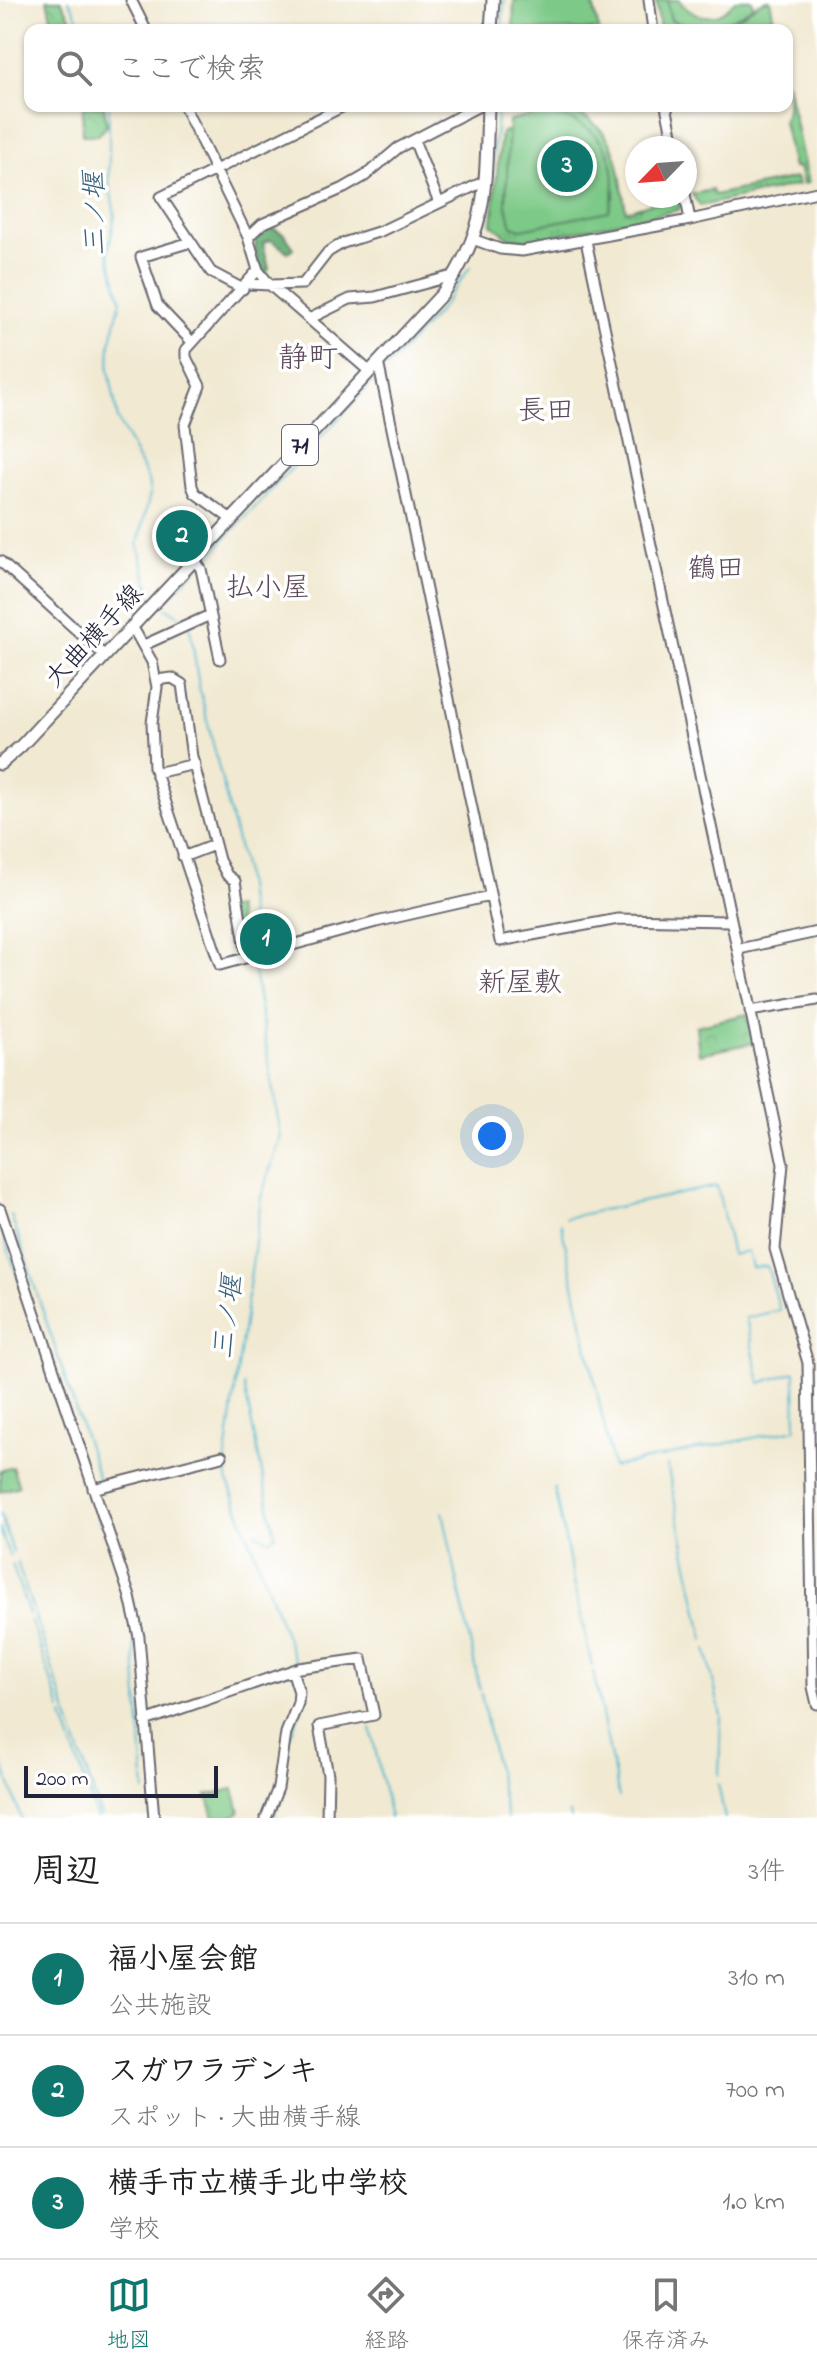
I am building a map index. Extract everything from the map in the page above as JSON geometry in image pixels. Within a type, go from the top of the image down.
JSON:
[{"type":"main road","points":[[491,24],[493,0]]},
{"type":"main road","name":"大曲横手線","points":[[0,764],[21,746],[456,275],[475,240],[485,181],[488,112]]},
{"type":"street","points":[[131,0],[143,24]]},
{"type":"street","points":[[649,0],[652,24]]},
{"type":"street","points":[[187,112],[248,237],[258,270],[270,285],[309,319],[374,366],[500,941],[618,919],[729,921],[732,924]]},
{"type":"street","points":[[332,112],[161,197],[211,272],[246,286],[303,284],[328,252],[343,243],[381,231],[485,181]]},
{"type":"street","points":[[248,237],[262,224],[365,176],[414,140],[468,112]]},
{"type":"street","points":[[667,112],[672,136]]},
{"type":"street","points":[[414,140],[439,203]]},
{"type":"street","points":[[475,240],[500,249],[522,251],[586,241],[817,192]]},
{"type":"street","points":[[688,208],[690,220]]},
{"type":"street","points":[[586,241],[783,1164],[775,1249],[808,1363],[813,1687],[817,1704]]},
{"type":"street","points":[[191,242],[141,257],[158,306],[192,342]]},
{"type":"street","points":[[231,519],[195,493],[192,486],[185,425],[200,386],[186,357],[192,342],[258,270]]},
{"type":"street","points":[[309,319],[350,299],[375,297],[456,275]]},
{"type":"street","points":[[194,559],[201,569],[220,659]]},
{"type":"street","points":[[0,561],[104,655]]},
{"type":"street","points":[[144,645],[210,615]]},
{"type":"street","points":[[132,626],[144,645],[156,680],[152,723],[156,773],[220,965],[376,922],[490,896]]},
{"type":"street","points":[[156,680],[172,678],[182,684],[195,764],[214,845],[223,870],[235,881],[247,957]]},
{"type":"street","points":[[156,773],[195,764]]},
{"type":"street","points":[[183,857],[214,845]]},
{"type":"street","points":[[739,949],[817,932]]},
{"type":"street","points":[[750,1011],[817,1000]]},
{"type":"street","points":[[0,1209],[135,1618],[154,1818]]},
{"type":"street","points":[[93,1489],[222,1456]]},
{"type":"street","points":[[145,1721],[292,1670],[362,1659],[374,1715],[319,1726],[328,1775],[327,1818]]},
{"type":"street","points":[[266,1818],[278,1788],[286,1733],[298,1703],[299,1692],[292,1670]]},
{"type":"green space","points":[[47,0],[61,0],[74,24],[53,24]]},
{"type":"green space","points":[[514,0],[592,0],[598,24],[513,24]]},
{"type":"green space","points":[[656,0],[667,0],[671,20],[697,24],[659,24]]},
{"type":"green space","points":[[667,0],[679,0],[692,12],[707,16],[722,12],[735,0],[752,0],[753,7],[717,24],[682,24],[671,20]]},
{"type":"green space","points":[[766,0],[770,0],[775,24],[770,24],[769,18],[739,24],[697,24],[735,18]]},
{"type":"green space","points":[[83,112],[105,112],[107,126],[98,135],[82,135]]},
{"type":"green space","points":[[575,112],[599,127],[608,138],[618,163],[626,211],[636,208],[679,210],[528,241],[508,237],[492,224],[501,133],[509,130],[506,204],[614,197],[611,160],[556,114],[539,114]]},
{"type":"green space","points":[[786,112],[793,112],[808,183],[803,184],[799,167],[793,168],[783,121]]},
{"type":"green space","points":[[539,114],[576,122],[601,143],[613,173],[609,211],[522,229],[512,226],[506,204],[509,121]]},
{"type":"green space","points":[[796,178],[798,185],[700,206],[697,202],[697,193],[712,190],[714,195]]},
{"type":"green space","points":[[269,226],[284,234],[294,248],[288,252],[271,240],[263,243],[269,269],[264,275],[255,248],[258,235]]},
{"type":"green space","points":[[236,907],[242,953],[235,955],[226,910]]},
{"type":"green space","points":[[747,1014],[754,1043],[699,1054],[696,1026]]},
{"type":"green space","points":[[12,1467],[19,1486],[0,1492],[0,1471]]},
{"type":"green space","points":[[234,1789],[240,1812],[230,1818],[214,1818],[207,1795]]},
{"type":"waterway","name":"三ノ堰","points":[[69,0],[81,24]]},
{"type":"waterway","points":[[502,24],[504,0]]},
{"type":"waterway","name":"三ノ堰","points":[[109,112],[109,182],[115,215],[108,252],[121,300],[110,344],[109,370],[118,420],[148,480],[150,494],[138,544],[151,596]]},
{"type":"waterway","points":[[487,222],[497,112]]},
{"type":"waterway","points":[[384,370],[439,311],[470,267]]},
{"type":"waterway","points":[[202,563],[378,377]]},
{"type":"waterway","points":[[140,628],[195,570]]},
{"type":"waterway","name":"三ノ堰","points":[[165,607],[187,621]]},
{"type":"waterway","name":"三ノ堰","points":[[190,627],[199,687],[244,870],[254,951]]},
{"type":"waterway","name":"三ノ堰","points":[[253,965],[281,1137],[261,1197],[226,1457],[227,1479],[297,1666]]},
{"type":"waterway","points":[[561,1224],[613,1467],[796,1429],[795,1372],[760,1383],[746,1318],[780,1310],[767,1266],[752,1268],[748,1251],[732,1255],[717,1186],[565,1218]]},
{"type":"waterway","points":[[11,1215],[99,1480]]},
{"type":"waterway","points":[[0,1225],[100,1524]]},
{"type":"waterway","points":[[244,1386],[275,1535],[269,1540],[255,1532]]},
{"type":"waterway","points":[[667,1465],[704,1640]]},
{"type":"waterway","points":[[554,1488],[592,1666]]},
{"type":"waterway","points":[[443,1512],[480,1690]]},
{"type":"waterway","points":[[0,1513],[13,1552]]},
{"type":"waterway","points":[[0,1529],[9,1555]]},
{"type":"waterway","points":[[17,1562],[101,1816]]},
{"type":"waterway","points":[[12,1564],[29,1614]]},
{"type":"waterway","points":[[118,1576],[130,1616]]},
{"type":"waterway","points":[[31,1621],[61,1710]]},
{"type":"waterway","points":[[133,1630],[145,1792]]},
{"type":"waterway","points":[[706,1649],[721,1716],[719,1775]]},
{"type":"waterway","points":[[593,1671],[619,1797]]},
{"type":"waterway","name":"三ノ堰","points":[[290,1737],[305,1699],[300,1674]]},
{"type":"waterway","points":[[481,1694],[507,1818]]},
{"type":"waterway","points":[[63,1716],[97,1818]]},
{"type":"waterway","points":[[371,1729],[390,1818]]},
{"type":"waterway","points":[[0,1755],[21,1818]]},
{"type":"waterway","name":"三ノ堰","points":[[274,1818],[283,1783]]},
{"type":"waterway","points":[[718,1784],[725,1818]]},
{"type":"waterway","points":[[569,1813],[570,1818]]},
{"type":"place","name":"横手市立横手北中学校","points":[[567,166]]},
{"type":"place","name":"スガワラデンキ","points":[[182,536]]},
{"type":"place","name":"福小屋会館","points":[[266,939]]},
{"type":"district","name":"静町","points":[[308,357]]},
{"type":"district","name":"長田","points":[[546,409]]},
{"type":"district","name":"鶴田","points":[[716,567]]},
{"type":"district","name":"払小屋","points":[[268,586]]},
{"type":"district","name":"新屋敷","points":[[520,981]]}]
